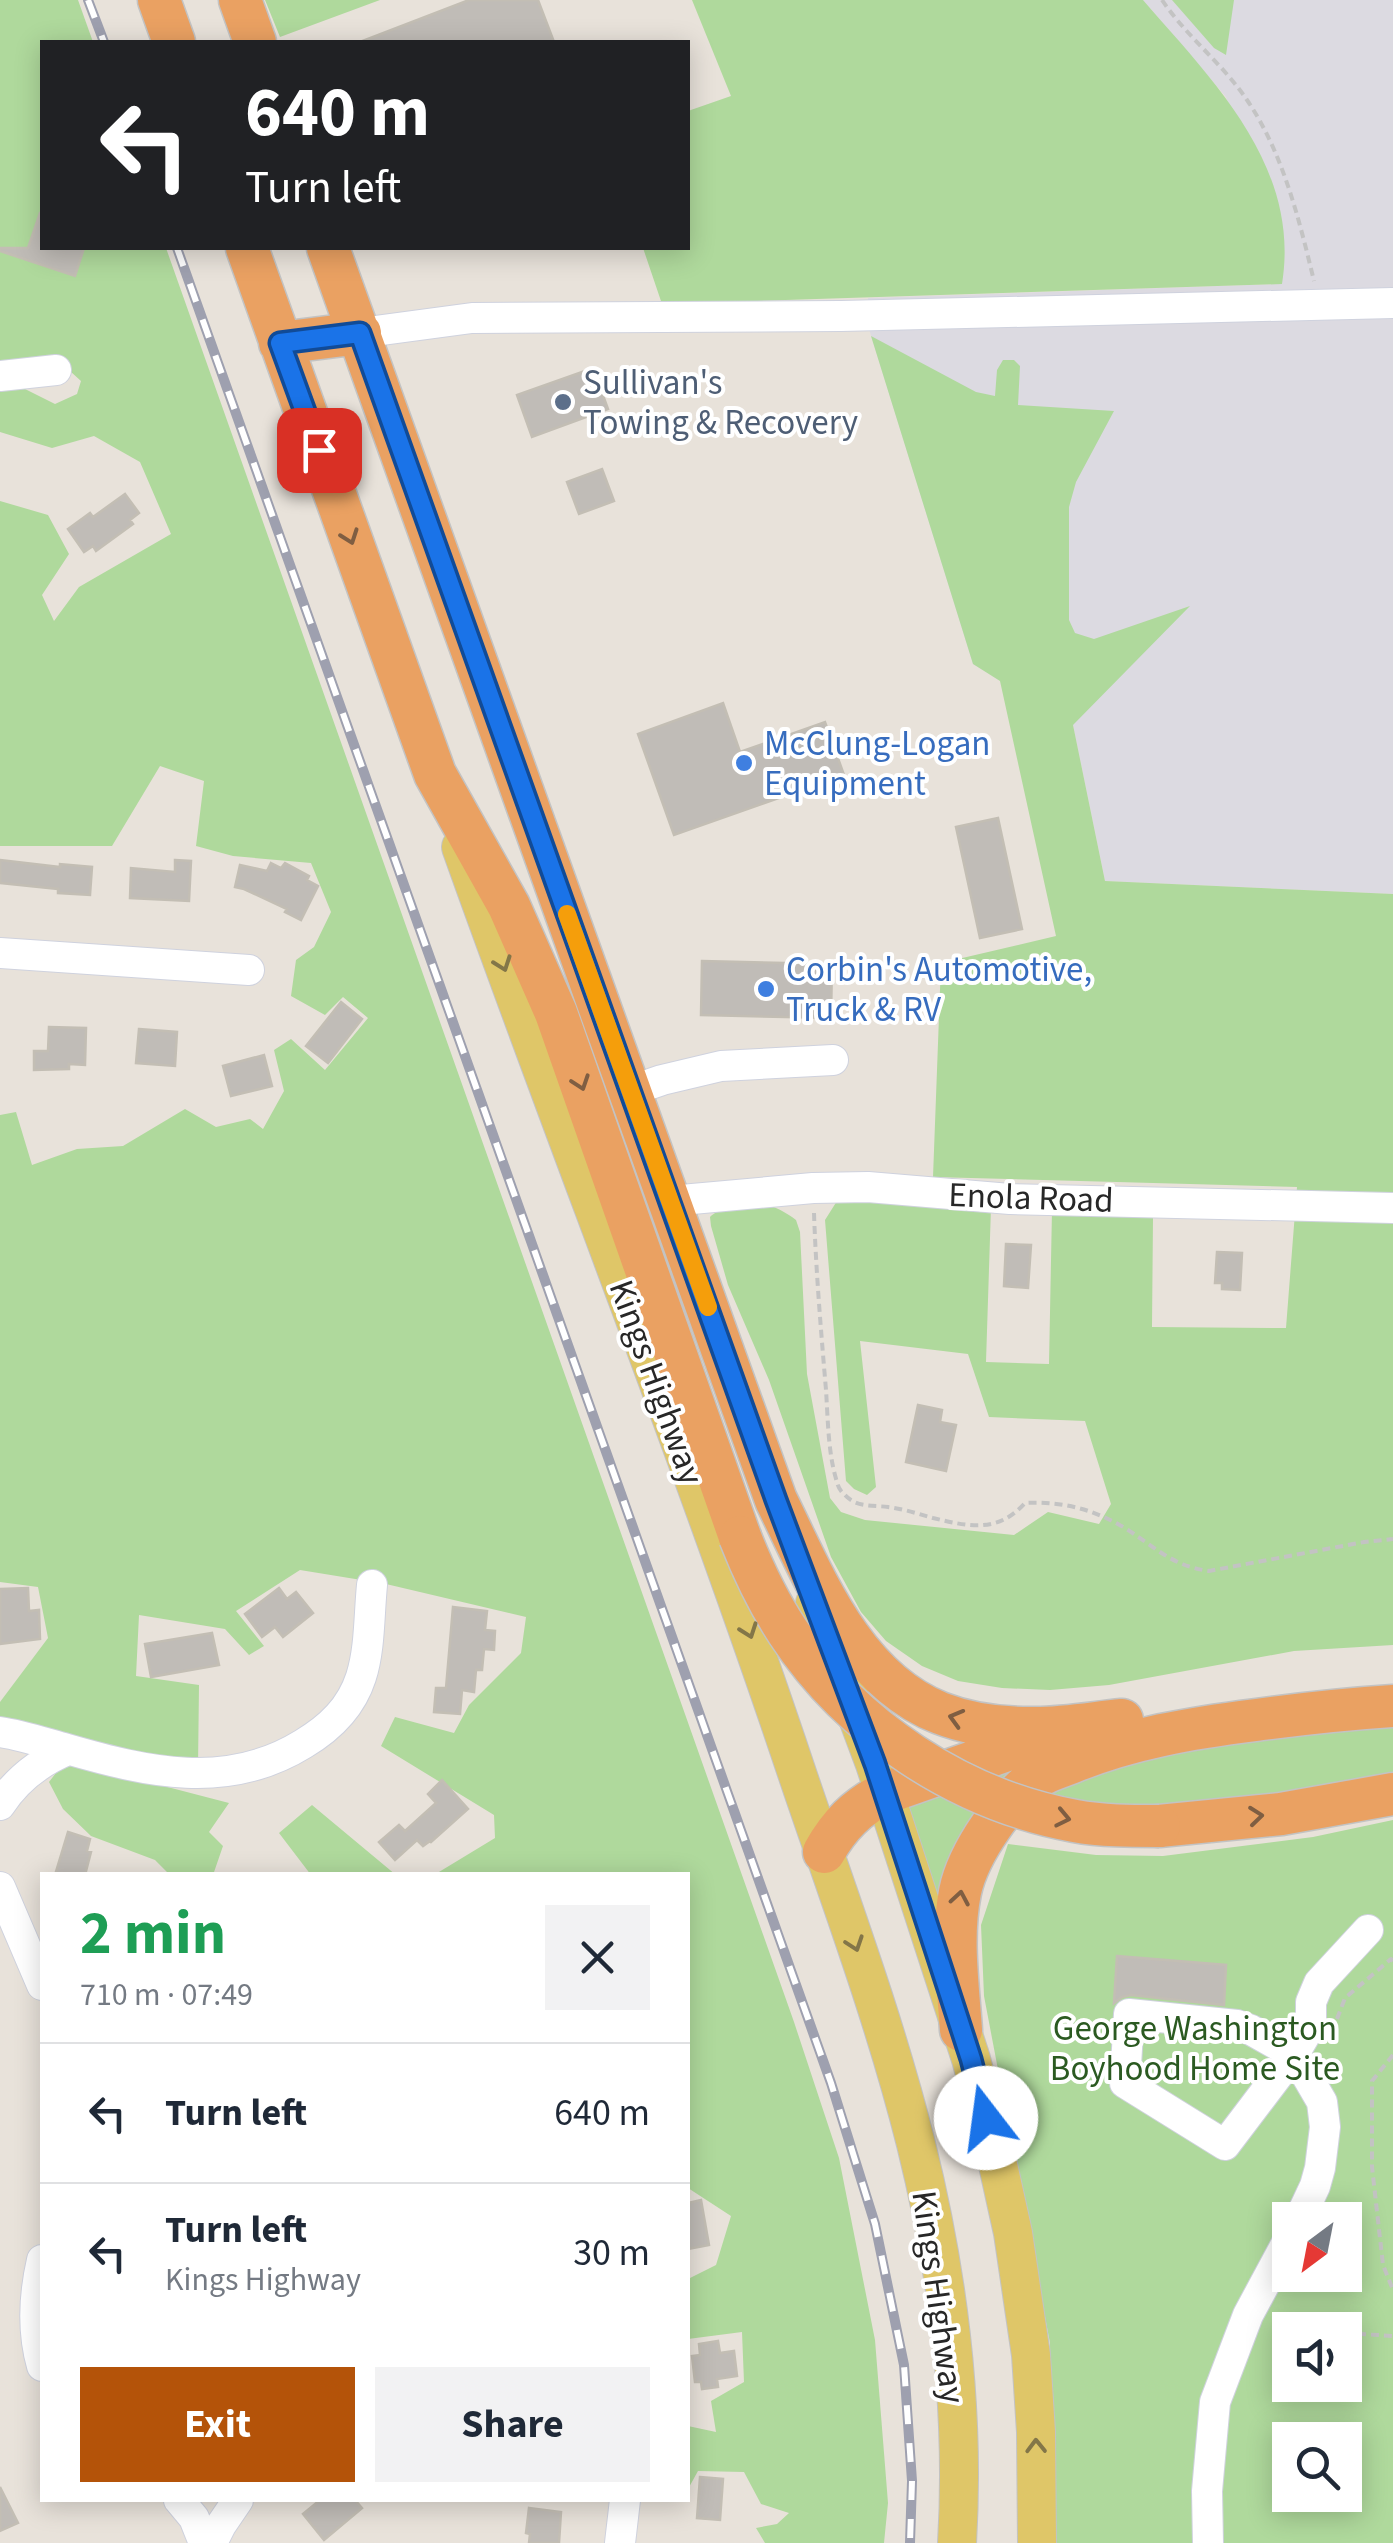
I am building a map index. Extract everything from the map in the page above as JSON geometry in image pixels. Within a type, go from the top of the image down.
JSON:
[{"type":"highway","points":[[158,0],[173,40]]},
{"type":"highway","points":[[240,0],[254,40]]},
{"type":"highway","name":"Kings Highway","points":[[247,250],[435,774]]},
{"type":"highway","name":"Kings Highway","points":[[329,250],[776,1500]]},
{"type":"highway","points":[[280,343],[360,333]]},
{"type":"highway","points":[[435,774],[510,906],[556,1013],[740,1536],[770,1603],[812,1665],[857,1712],[913,1754],[989,1797],[1034,1812],[1077,1821],[1159,1826],[1281,1814],[1393,1794]]},
{"type":"highway","points":[[776,1500],[823,1594],[848,1634],[868,1661],[912,1700],[964,1722],[992,1726],[1034,1729],[1122,1720]]},
{"type":"highway","points":[[824,1852],[834,1833],[868,1802],[1007,1750],[1122,1720],[1226,1700],[1393,1684]]},
{"type":"highway","points":[[962,2030],[956,1951],[960,1889],[986,1832],[1028,1785],[1043,1774],[1091,1754],[1142,1738],[1344,1709],[1393,1706]]},
{"type":"main road","name":"Kings Highway","points":[[435,774],[758,1654],[898,2080],[917,2148],[953,2356],[958,2442],[957,2543]]},
{"type":"main road","name":"Kings Highway","points":[[776,1500],[884,1794],[962,2030],[994,2147],[1028,2324],[1036,2432],[1037,2543]]},
{"type":"street","points":[[360,333],[472,318],[841,316],[1393,303]]},
{"type":"street","points":[[0,376],[56,370]]},
{"type":"street","points":[[0,953],[249,970]]},
{"type":"street","points":[[630,1091],[720,1066],[833,1060]]},
{"type":"street","name":"Enola Road","points":[[670,1201],[868,1187],[1010,1199],[1393,1208]]},
{"type":"street","points":[[0,1732],[125,1765],[169,1772],[214,1774],[258,1766],[286,1755],[323,1732],[340,1716],[352,1697],[364,1662],[372,1586]]},
{"type":"street","points":[[0,1805],[30,1771],[68,1750]]},
{"type":"street","points":[[0,1887],[40,1981]]},
{"type":"street","points":[[1307,2202],[1320,2168],[1325,2126],[1322,2102],[1294,2054],[1237,2026],[1129,2014],[1126,2082],[1225,2144],[1294,2054],[1310,2025],[1311,2002],[1320,1982],[1368,1930]]},
{"type":"street","points":[[1208,2543],[1206,2492],[1215,2402],[1244,2324],[1272,2272]]},
{"type":"street","points":[[40,2273],[35,2306],[40,2357]]},
{"type":"street","points":[[182,2502],[194,2518],[204,2543]]},
{"type":"street","points":[[212,2543],[237,2502]]},
{"type":"street","points":[[620,2543],[626,2502]]},
{"type":"path","points":[[1162,0],[1172,16],[1223,69],[1267,134],[1302,234],[1320,304]]},
{"type":"path","points":[[813,1188],[830,1442],[837,1483],[852,1501],[984,1526],[1014,1516],[1026,1503],[1068,1504],[1121,1526],[1172,1562],[1209,1571],[1393,1539]]},
{"type":"path","points":[[1335,2024],[1345,1998],[1393,1960]]},
{"type":"path","points":[[1393,2055],[1372,2081],[1372,2167],[1383,2264],[1393,2290]]},
{"type":"path","points":[[1244,2324],[1272,2326]]},
{"type":"path","points":[[1362,2334],[1393,2336]]},
{"type":"shaded area","points":[[1143,0],[1393,0],[1393,894],[1105,881],[1073,725],[973,664],[869,329],[868,298],[1281,284],[1226,97]]},
{"type":"green space","points":[[0,0],[78,0],[92,40],[40,40],[40,250],[167,250],[839,2158],[875,2340],[888,2503],[884,2543],[765,2543],[756,2528],[777,2524],[789,2513],[761,2504],[744,2472],[698,2471],[690,2485],[690,2426],[716,2432],[711,2401],[744,2382],[742,2332],[690,2339],[690,2278],[716,2265],[731,2216],[690,2189],[690,1872],[439,1872],[495,1838],[494,1815],[381,1746],[395,1717],[454,1733],[469,1705],[521,1653],[526,1617],[386,1584],[300,1570],[236,1611],[264,1646],[249,1655],[225,1629],[139,1615],[136,1676],[199,1685],[198,1767],[107,1753],[0,1717],[0,1702],[48,1638],[38,1587],[0,1582],[0,1115],[16,1112],[32,1165],[77,1149],[123,1146],[185,1109],[216,1127],[250,1119],[263,1129],[284,1091],[274,1050],[291,1039],[325,1070],[368,1018],[343,997],[325,1015],[291,996],[296,960],[314,947],[331,912],[311,863],[233,856],[196,846],[204,781],[160,766],[112,846],[0,846],[0,501],[48,515],[69,554],[42,595],[54,621],[79,587],[171,534],[140,462],[94,436],[52,448],[0,432],[0,388],[17,385],[55,404],[77,394],[81,381],[60,362],[0,367]]},
{"type":"green space","points":[[265,0],[380,0],[280,37]]},
{"type":"green space","points":[[692,0],[1143,0],[1223,94],[1265,164],[1278,201],[1284,241],[1282,284],[662,304],[644,250],[690,250],[690,110],[731,96]]},
{"type":"green space","points":[[1172,0],[1234,0],[1226,55],[1214,48]]},
{"type":"green space","points":[[871,336],[976,392],[995,396],[997,370],[1003,360],[1014,360],[1020,366],[1018,405],[1114,411],[1076,482],[1069,507],[1069,620],[1075,633],[1094,639],[1190,606],[1073,725],[1105,881],[1393,894],[1393,1645],[1294,1651],[1109,1685],[1050,1690],[1002,1688],[958,1681],[922,1666],[886,1641],[861,1612],[831,1557],[769,1380],[728,1285],[710,1217],[732,1207],[758,1203],[796,1220],[800,1232],[807,1374],[830,1498],[841,1512],[865,1520],[1014,1535],[1048,1512],[1099,1524],[1111,1504],[1085,1421],[989,1417],[968,1354],[860,1341],[876,1487],[867,1495],[846,1481],[825,1220],[837,1201],[991,1207],[986,1362],[1049,1364],[1052,1210],[1153,1218],[1152,1327],[1286,1328],[1297,1187],[933,1177],[941,963],[1056,936],[1000,681],[973,664]]},
{"type":"green space","points":[[1393,1721],[1393,1782],[1158,1813],[1041,1796],[1131,1755]]},
{"type":"green space","points":[[1057,1752],[942,1912],[902,1800]]},
{"type":"green space","points":[[79,1764],[229,1803],[209,1832],[223,1846],[214,1872],[167,1872],[155,1860],[91,1836],[63,1809],[49,1782],[59,1769]]},
{"type":"green space","points":[[312,1805],[392,1872],[309,1872],[279,1833]]},
{"type":"green space","name":"George Washington Boyhood Home Site","points":[[1393,1820],[1393,2543],[1052,2543],[1050,2343],[984,1996],[981,1925],[1008,1844],[1096,1855],[1163,1856],[1313,1837]]},
{"type":"building","points":[[469,0],[538,0],[553,40],[365,40]]},
{"type":"building","points":[[40,213],[40,250],[83,250],[75,276],[0,251],[28,248]]},
{"type":"building","name":"Sullivan's Towing & Recovery","points":[[593,368],[608,409],[532,437],[517,395]]},
{"type":"building","points":[[602,469],[614,501],[579,514],[567,482]]},
{"type":"building","points":[[125,494],[139,513],[130,520],[133,524],[96,551],[93,546],[84,552],[68,529]]},
{"type":"building","name":"McClung-Logan Equipment","points":[[723,703],[740,752],[825,722],[844,775],[674,835],[638,734]]},
{"type":"building","points":[[998,818],[1022,929],[980,938],[956,827]]},
{"type":"building","points":[[0,860],[92,867],[90,895],[0,883]]},
{"type":"building","points":[[175,860],[191,861],[189,901],[130,898],[131,868],[175,872]]},
{"type":"building","points":[[271,863],[281,868],[285,863],[309,876],[307,880],[318,886],[301,920],[285,912],[287,909],[235,887],[240,865],[267,871]]},
{"type":"building","name":"Corbin's Automotive, Truck & RV","points":[[702,961],[832,964],[831,1018],[701,1015]]},
{"type":"building","points":[[341,1002],[362,1019],[328,1063],[306,1046]]},
{"type":"building","points":[[49,1027],[86,1028],[85,1065],[34,1070],[34,1051],[48,1051]]},
{"type":"building","points":[[139,1029],[177,1032],[175,1066],[136,1063]]},
{"type":"building","points":[[264,1055],[272,1086],[231,1096],[223,1066]]},
{"type":"building","points":[[1006,1244],[1031,1245],[1028,1288],[1004,1286]]},
{"type":"building","points":[[1217,1252],[1242,1253],[1240,1290],[1222,1289],[1222,1283],[1215,1283]]},
{"type":"building","points":[[918,1405],[942,1410],[940,1422],[956,1425],[946,1471],[906,1462]]},
{"type":"building","points":[[28,1588],[29,1611],[39,1610],[40,1639],[0,1644],[0,1589]]},
{"type":"building","points":[[279,1588],[287,1599],[296,1592],[313,1613],[283,1637],[275,1627],[262,1637],[245,1614]]},
{"type":"building","points":[[453,1607],[487,1611],[485,1630],[495,1631],[494,1650],[484,1649],[482,1670],[476,1670],[474,1692],[462,1690],[460,1714],[434,1712],[436,1688],[446,1688]]},
{"type":"building","points":[[212,1633],[219,1665],[151,1677],[145,1644]]},
{"type":"building","points":[[442,1780],[468,1809],[431,1842],[423,1846],[417,1840],[395,1860],[379,1842],[399,1825],[405,1831],[436,1803],[428,1794]]},
{"type":"building","points":[[68,1832],[90,1839],[86,1872],[56,1872]]},
{"type":"building","points":[[1117,1956],[1226,1965],[1224,2005],[1131,1995],[1114,2003]]},
{"type":"building","points":[[701,2200],[709,2245],[690,2249],[690,2203]]},
{"type":"building","points":[[718,2341],[720,2353],[734,2351],[737,2376],[717,2379],[718,2387],[702,2389],[701,2382],[695,2382],[692,2356],[700,2355],[699,2344]]},
{"type":"building","points":[[700,2477],[723,2479],[720,2520],[697,2518]]},
{"type":"building","points":[[0,2487],[18,2523],[0,2531]]},
{"type":"building","points":[[318,2502],[357,2502],[362,2508],[324,2540],[303,2514]]},
{"type":"building","points":[[529,2508],[561,2512],[559,2543],[529,2543]]},
{"type":"railway","points":[[88,0],[103,40]]},
{"type":"railway","points":[[178,250],[831,2083],[875,2224],[904,2365],[912,2481],[910,2543]]},
{"type":"slow traffic","points":[[567,914],[708,1307]]},
{"type":"place","name":"Sullivan's Towing & Recovery","points":[[563,402]]},
{"type":"place","name":"McClung-Logan Equipment","points":[[744,763]]},
{"type":"place","name":"Corbin's Automotive, Truck & RV","points":[[766,989]]},
{"type":"route","points":[[319,450],[280,343],[360,333],[776,1500],[875,1764],[971,2059],[986,2118]]}]
